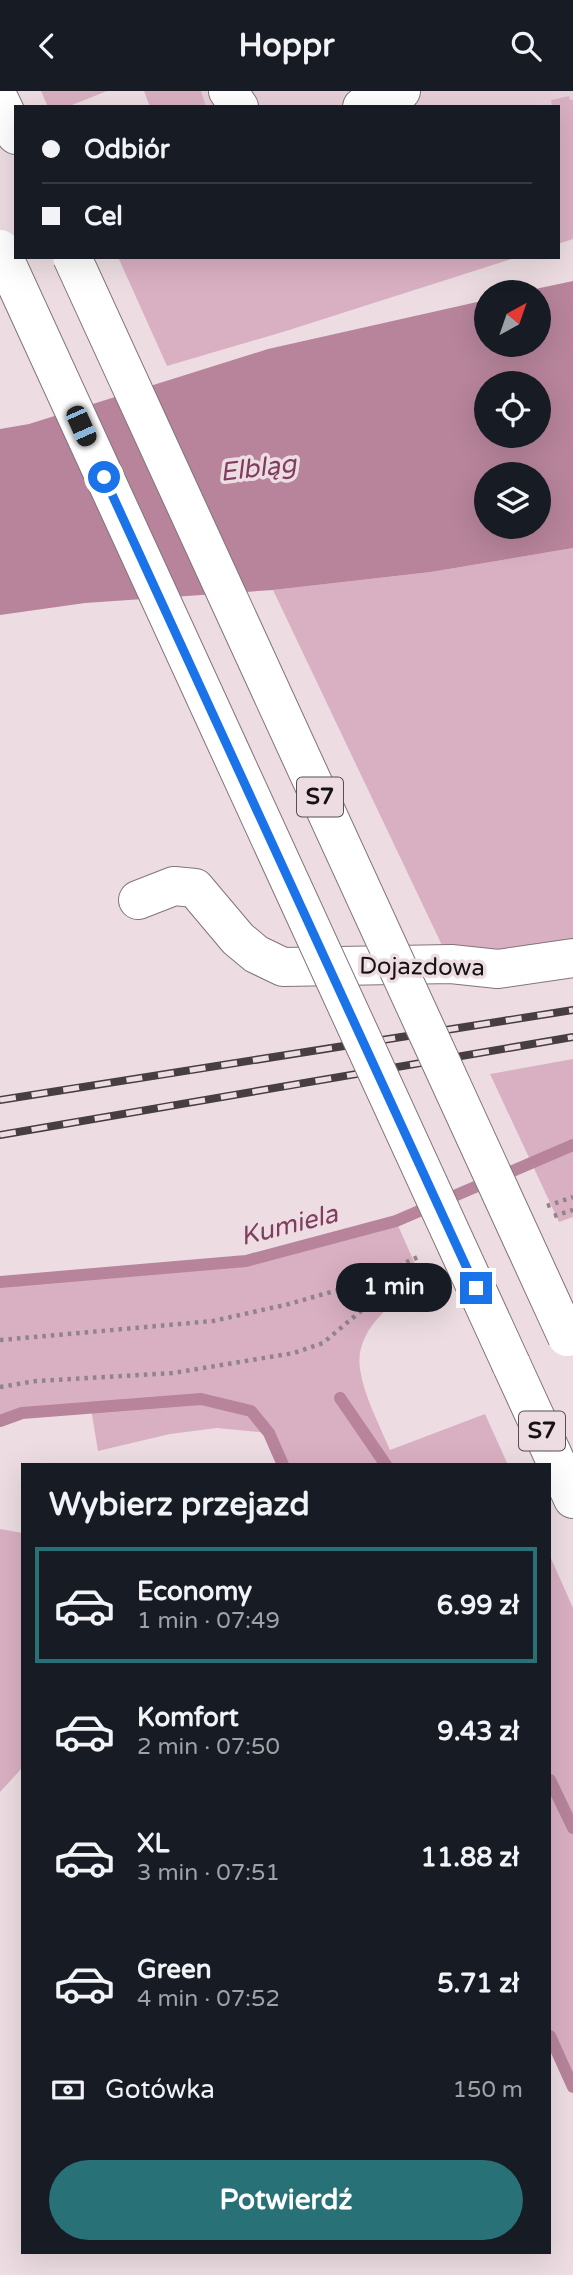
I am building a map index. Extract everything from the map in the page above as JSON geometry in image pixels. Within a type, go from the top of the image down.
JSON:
[{"type":"main road","points":[[370,105],[383,102],[401,91]]},
{"type":"main road","points":[[0,101],[14,131]]},
{"type":"main road","name":"S7","points":[[0,249],[573,1499]]},
{"type":"main road","name":"S7","points":[[73,259],[570,1343]]},
{"type":"main road","name":"Dojazdowa","points":[[138,900],[174,886],[195,888],[238,939],[256,954],[283,967],[451,964],[498,969],[573,958]]},
{"type":"path","points":[[538,1209],[573,1197]]},
{"type":"path","points":[[545,1220],[573,1210]]},
{"type":"path","points":[[0,1340],[213,1321],[289,1304],[359,1284],[426,1254]]},
{"type":"path","points":[[0,1387],[36,1381],[173,1373],[294,1353],[323,1343],[362,1310],[411,1277],[430,1269]]},
{"type":"shaded area","points":[[41,91],[107,91],[72,105],[47,105]]},
{"type":"shaded area","points":[[144,91],[201,91],[205,105],[149,105]]},
{"type":"shaded area","points":[[185,91],[573,91],[573,238],[560,105],[190,105]]},
{"type":"shaded area","points":[[569,96],[570,100],[573,100],[573,239],[560,243],[560,105],[552,105],[551,100]]},
{"type":"shaded area","points":[[119,259],[512,259],[286,331],[167,366]]},
{"type":"shaded area","points":[[573,548],[573,950],[449,960],[273,590],[431,572]]},
{"type":"shaded area","points":[[573,1059],[573,1217],[559,1222],[490,1074]]},
{"type":"shaded area","points":[[396,1221],[423,1282],[378,1318],[363,1341],[360,1355],[365,1389],[390,1450],[485,1414],[507,1463],[282,1463],[269,1433],[217,1428],[170,1434],[98,1451],[91,1409],[22,1413],[0,1421],[0,1282],[246,1261]]},
{"type":"shaded area","points":[[0,1529],[21,1533],[21,1769],[0,1792]]},
{"type":"shaded area","points":[[551,1558],[573,1608],[573,2087],[551,2038]]},
{"type":"water","name":"Elbląg","points":[[573,281],[573,548],[431,572],[273,590],[85,603],[0,615],[0,429],[29,424],[268,349],[474,303],[474,357],[551,357],[551,286]]},
{"type":"waterway","name":"Kumiela","points":[[0,1282],[246,1261],[396,1221],[573,1145]]},
{"type":"waterway","points":[[340,1398],[385,1463]]},
{"type":"waterway","points":[[0,1421],[22,1413],[201,1399],[251,1411],[269,1433],[282,1463]]},
{"type":"waterway","points":[[551,1782],[573,1828]]},
{"type":"waterway","points":[[551,2038],[573,2087]]},
{"type":"railway","points":[[0,1100],[573,1010]]},
{"type":"railway","points":[[0,1135],[573,1037]]},
{"type":"route","points":[[104,477],[476,1288]]}]
